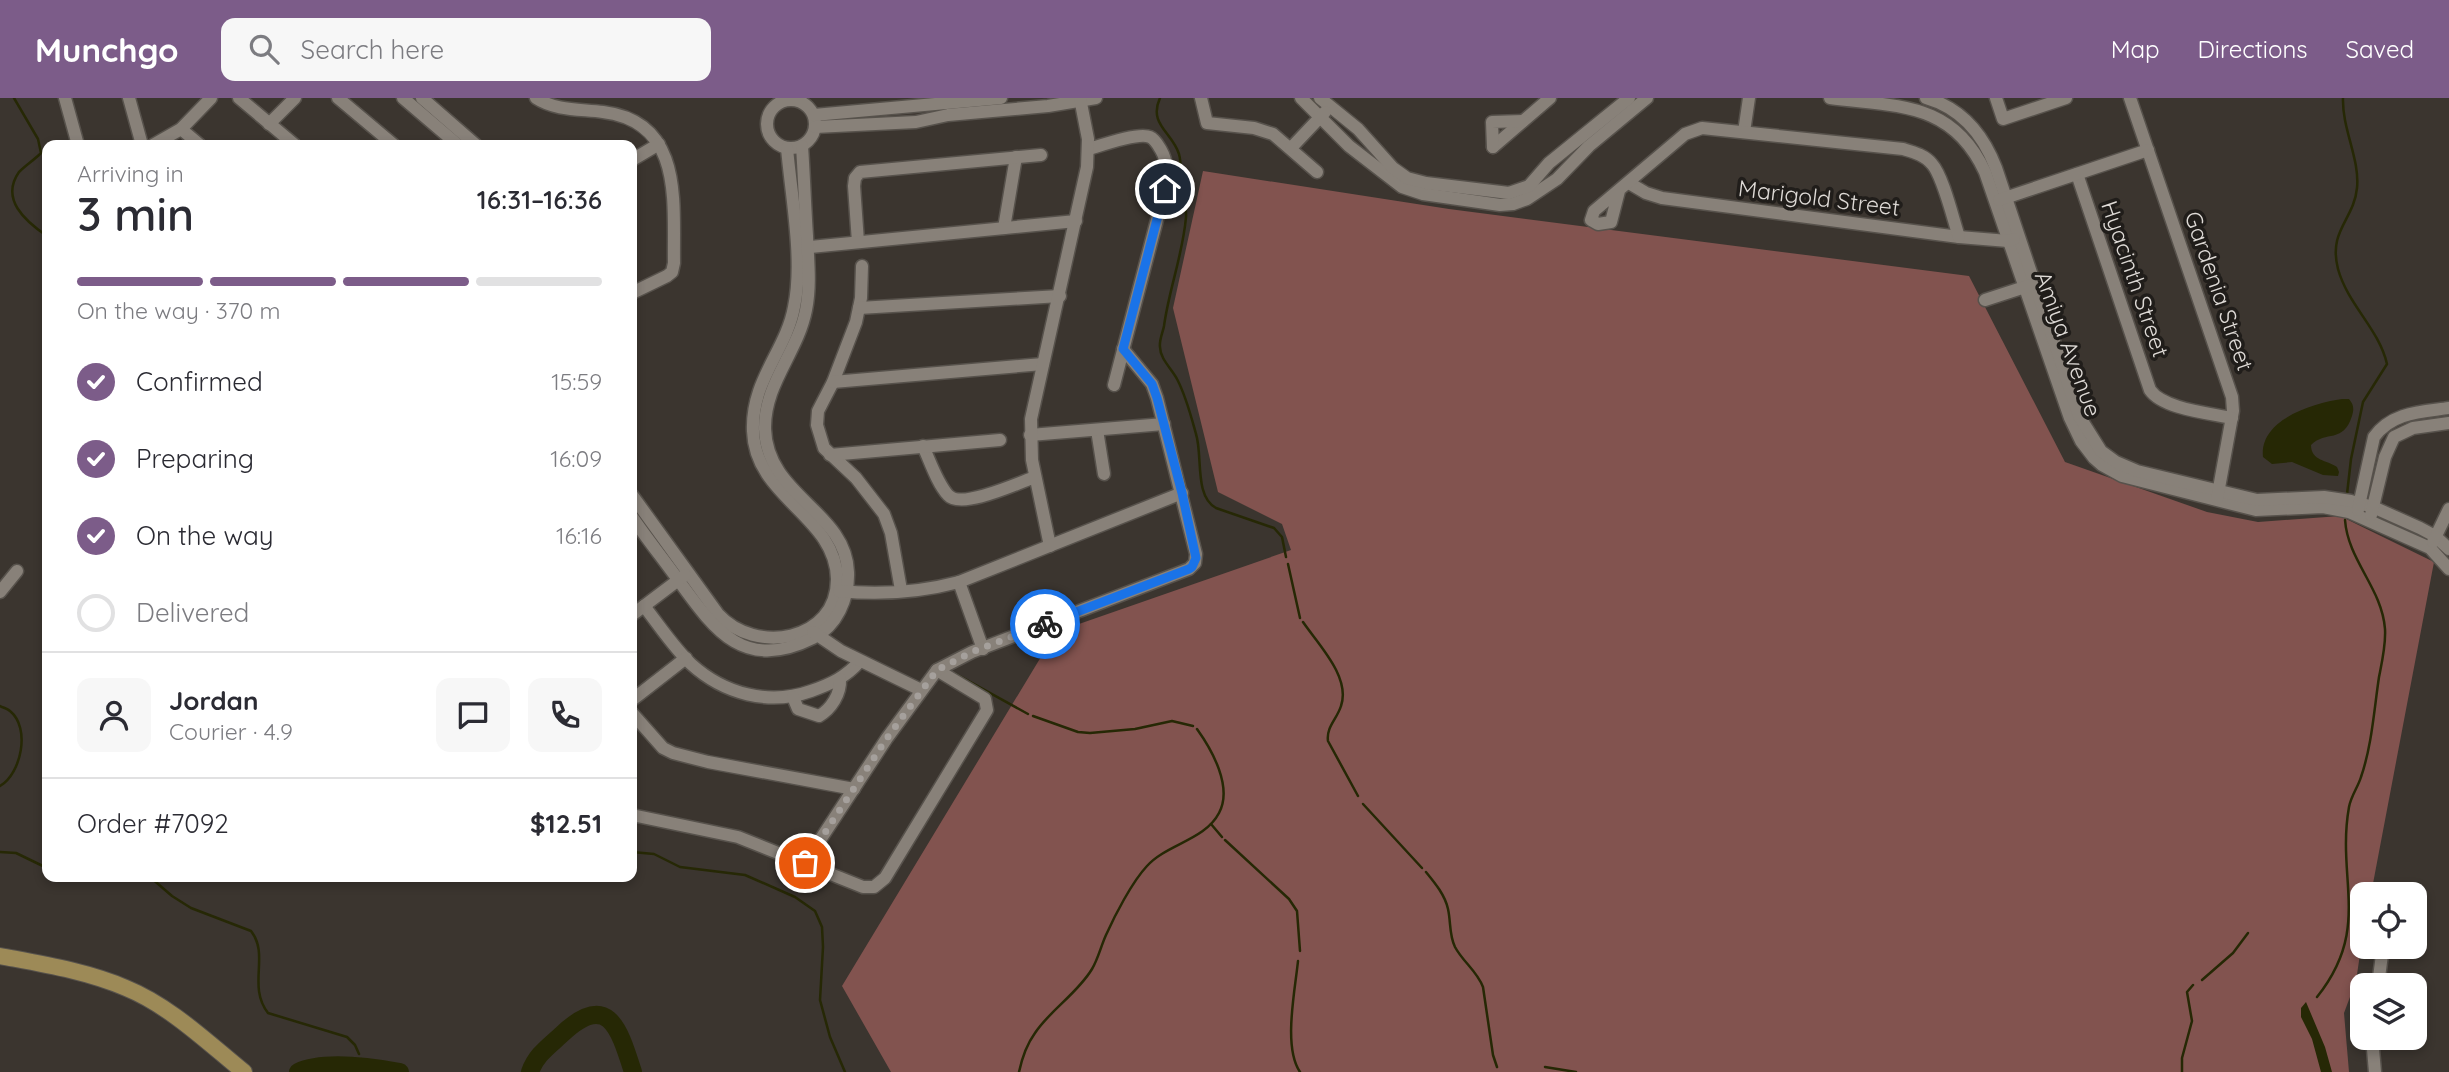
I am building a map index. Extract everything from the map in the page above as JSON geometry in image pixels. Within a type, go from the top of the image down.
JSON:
[{"type":"main road","points":[[0,956],[96,977],[127,988],[169,1012],[241,1069]]},
{"type":"street","points":[[65,98],[77,140]]},
{"type":"street","points":[[129,98],[141,140]]},
{"type":"street","points":[[239,98],[289,140]]},
{"type":"street","points":[[270,124],[295,98]]},
{"type":"street","points":[[338,98],[388,140]]},
{"type":"street","points":[[403,98],[452,140]]},
{"type":"street","points":[[422,98],[470,140]]},
{"type":"street","points":[[536,98],[560,108],[618,114],[643,127],[659,144],[669,164],[671,178],[674,263],[672,272],[667,276],[637,291]]},
{"type":"street","points":[[815,121],[907,123],[998,101],[1096,98]]},
{"type":"street","points":[[1201,98],[1205,119],[1210,125],[1273,134],[1317,172]]},
{"type":"street","points":[[1301,98],[1323,107],[1358,129],[1402,187],[1423,194],[1493,205],[1558,179],[1580,147],[1629,98]]},
{"type":"street","points":[[1523,121],[1539,103],[1550,98]]},
{"type":"street","points":[[1580,147],[1647,98]]},
{"type":"street","points":[[1749,98],[1744,132],[1903,149],[1920,154],[1932,163],[1938,173],[1959,237]]},
{"type":"street","name":"Amiya Avenue","points":[[1830,98],[1907,103],[1942,119],[1961,134],[2000,199]]},
{"type":"street","name":"Amiya Avenue","points":[[1926,98],[1953,109],[1982,138],[1992,157],[2000,199],[2029,285],[2079,415],[2101,451],[2116,462],[2137,471],[2217,496],[2257,500],[2324,496],[2372,513],[2432,542],[2448,555]]},
{"type":"street","points":[[1996,98],[2003,119],[2065,98]]},
{"type":"street","name":"Gardenia Street","points":[[2130,98],[2233,404],[2217,496]]},
{"type":"street","points":[[790,99],[807,105],[815,121],[811,138],[802,146],[787,148],[773,140],[767,125],[771,110],[790,99]]},
{"type":"street","points":[[1050,546],[1035,477],[1030,435],[1033,409],[1087,167],[1089,149],[1080,100]]},
{"type":"street","points":[[162,140],[181,129],[204,101]]},
{"type":"street","points":[[1291,148],[1323,107]]},
{"type":"street","points":[[1323,107],[1349,146],[1390,171]]},
{"type":"street","name":"Marigold Street","points":[[1744,132],[1712,128],[1694,130],[1678,140],[1624,187],[1662,198],[1959,237],[2014,239]]},
{"type":"street","points":[[181,129],[194,140]]},
{"type":"street","points":[[1089,149],[1138,136],[1149,136],[1161,149],[1167,168],[1165,189],[1114,385]]},
{"type":"street","points":[[637,157],[659,144]]},
{"type":"street","points":[[802,146],[802,247]]},
{"type":"street","points":[[641,529],[683,576],[710,623],[741,646],[785,649],[813,632],[827,629],[841,610],[841,592],[847,562],[840,543],[826,523],[783,480],[766,442],[766,412],[770,395],[806,311],[809,275],[802,247],[787,148]]},
{"type":"street","points":[[2000,199],[2148,150]]},
{"type":"street","points":[[858,242],[854,173],[871,169],[1041,155]]},
{"type":"street","points":[[1004,228],[1016,157]]},
{"type":"street","name":"Hyacinth Street","points":[[2077,174],[2148,383],[2155,396],[2165,402],[2232,418]]},
{"type":"street","points":[[802,247],[1076,221]]},
{"type":"street","points":[[862,266],[859,308],[853,332],[834,382],[818,411],[817,425],[824,448],[856,478],[884,514],[891,533],[901,590]]},
{"type":"street","points":[[1984,300],[2029,285]]},
{"type":"street","points":[[859,308],[1060,296]]},
{"type":"street","points":[[805,863],[937,670],[983,649],[1192,567],[1196,554],[1152,384],[1123,349]]},
{"type":"street","points":[[834,382],[1043,364]]},
{"type":"street","points":[[2358,508],[2374,437],[2387,423],[2403,415],[2449,408]]},
{"type":"street","points":[[2387,423],[2394,437]]},
{"type":"street","points":[[2372,513],[2385,457],[2394,437],[2413,428],[2449,423]]},
{"type":"street","points":[[1030,435],[1164,424]]},
{"type":"street","points":[[1097,430],[1104,474]]},
{"type":"street","points":[[830,455],[1000,440]]},
{"type":"street","points":[[923,446],[947,495],[954,503],[1035,477]]},
{"type":"street","points":[[841,592],[930,588],[959,582],[1182,493]]},
{"type":"street","points":[[2432,542],[2449,509]]},
{"type":"street","points":[[0,592],[17,571]]},
{"type":"street","points":[[637,611],[683,576]]},
{"type":"street","points":[[959,582],[983,649]]},
{"type":"street","points":[[644,606],[686,658],[709,677],[733,691],[757,696],[793,697],[840,679],[860,661]]},
{"type":"street","points":[[813,632],[860,661],[921,690]]},
{"type":"street","points":[[637,696],[686,658]]},
{"type":"street","points":[[637,816],[738,837],[863,887],[874,887],[885,878],[987,710],[985,699],[937,670]]},
{"type":"street","points":[[793,697],[798,709],[819,716],[827,711],[839,691],[840,679]]},
{"type":"street","points":[[637,719],[663,748],[673,753],[854,789]]},
{"type":"street","points":[[2373,1050],[2375,1072]]},
{"type":"shaded area","points":[[1203,171],[1449,209],[1969,276],[2065,462],[2207,512],[2258,522],[2340,516],[2434,562],[2373,882],[2350,882],[2350,959],[2359,959],[2357,973],[2350,973],[2350,997],[2344,1013],[2349,1072],[891,1072],[842,986],[1056,632],[1291,550],[1282,524],[1218,492],[1173,308]]},
{"type":"shaded area","points":[[2349,399],[2353,405],[2353,414],[2348,425],[2339,434],[2322,438],[2311,445],[2317,457],[2337,467],[2338,476],[2323,475],[2292,462],[2272,464],[2263,457],[2264,444],[2279,423],[2290,415],[2317,404]]},
{"type":"shaded area","points":[[2306,1002],[2325,1047],[2332,1072],[2321,1072],[2312,1039],[2301,1017],[2301,1008]]},
{"type":"waterway","points":[[14,98],[38,139],[41,153],[19,172],[12,191],[23,216],[42,232]]},
{"type":"waterway","points":[[1160,98],[1157,115],[1179,154],[1181,189],[1186,213],[1182,244],[1160,344],[1161,351],[1188,406],[1198,443],[1202,485],[1209,502],[1216,508],[1274,528],[1282,537],[1286,557]]},
{"type":"waterway","points":[[2343,98],[2345,121],[2356,166],[2357,188],[2336,244],[2338,269],[2349,294],[2377,339],[2387,364],[2363,402],[2347,494]]},
{"type":"waterway","points":[[2317,997],[2334,972],[2348,926],[2346,833],[2349,807],[2368,753],[2385,641],[2383,614],[2352,549],[2345,520]]},
{"type":"waterway","points":[[1288,564],[1300,618]]},
{"type":"waterway","points":[[1303,622],[1331,661],[1341,684],[1341,706],[1330,727],[1328,741],[1358,796]]},
{"type":"waterway","points":[[954,673],[1028,714]]},
{"type":"waterway","points":[[0,706],[9,710],[16,719],[22,739],[13,772],[0,786]]},
{"type":"waterway","points":[[1033,716],[1078,732],[1090,733],[1135,729],[1172,721],[1193,726]]},
{"type":"waterway","points":[[1019,1072],[1025,1051],[1035,1033],[1092,969],[1114,918],[1141,873],[1165,852],[1205,830],[1219,813],[1224,792],[1219,769],[1197,729]]},
{"type":"waterway","points":[[1363,804],[1422,868]]},
{"type":"waterway","points":[[1211,824],[1222,837]]},
{"type":"waterway","points":[[1225,840],[1289,899],[1297,911],[1300,951]]},
{"type":"waterway","points":[[0,852],[16,853],[42,866]]},
{"type":"waterway","points":[[637,852],[654,854],[680,867],[745,875],[795,897],[815,911],[822,927],[820,1000],[830,1037],[845,1072]]},
{"type":"waterway","points":[[1426,872],[1447,904],[1455,947],[1483,987],[1497,1067]]},
{"type":"waterway","points":[[156,882],[191,908],[251,931],[259,950],[259,992],[268,1013],[347,1037],[359,1054]]},
{"type":"waterway","points":[[2202,980],[2233,953],[2248,933]]},
{"type":"waterway","points":[[1298,961],[1291,1034],[1295,1061],[1300,1072]]},
{"type":"waterway","points":[[2182,1072],[2182,1058],[2192,1021],[2187,992],[2193,985]]},
{"type":"waterway","points":[[530,1072],[543,1052],[577,1022],[590,1016],[601,1015],[616,1029],[633,1072]]},
{"type":"waterway","points":[[361,1059],[366,1069]]},
{"type":"waterway","points":[[298,1072],[334,1065],[400,1072]]},
{"type":"waterway","points":[[1545,1067],[1576,1072]]},
{"type":"way so far","points":[[805,863],[887,738],[937,670],[972,652],[1045,624]]},
{"type":"route","points":[[1045,624],[1189,569],[1195,563],[1196,554],[1182,493],[1157,398],[1152,384],[1123,349],[1165,189]]}]
